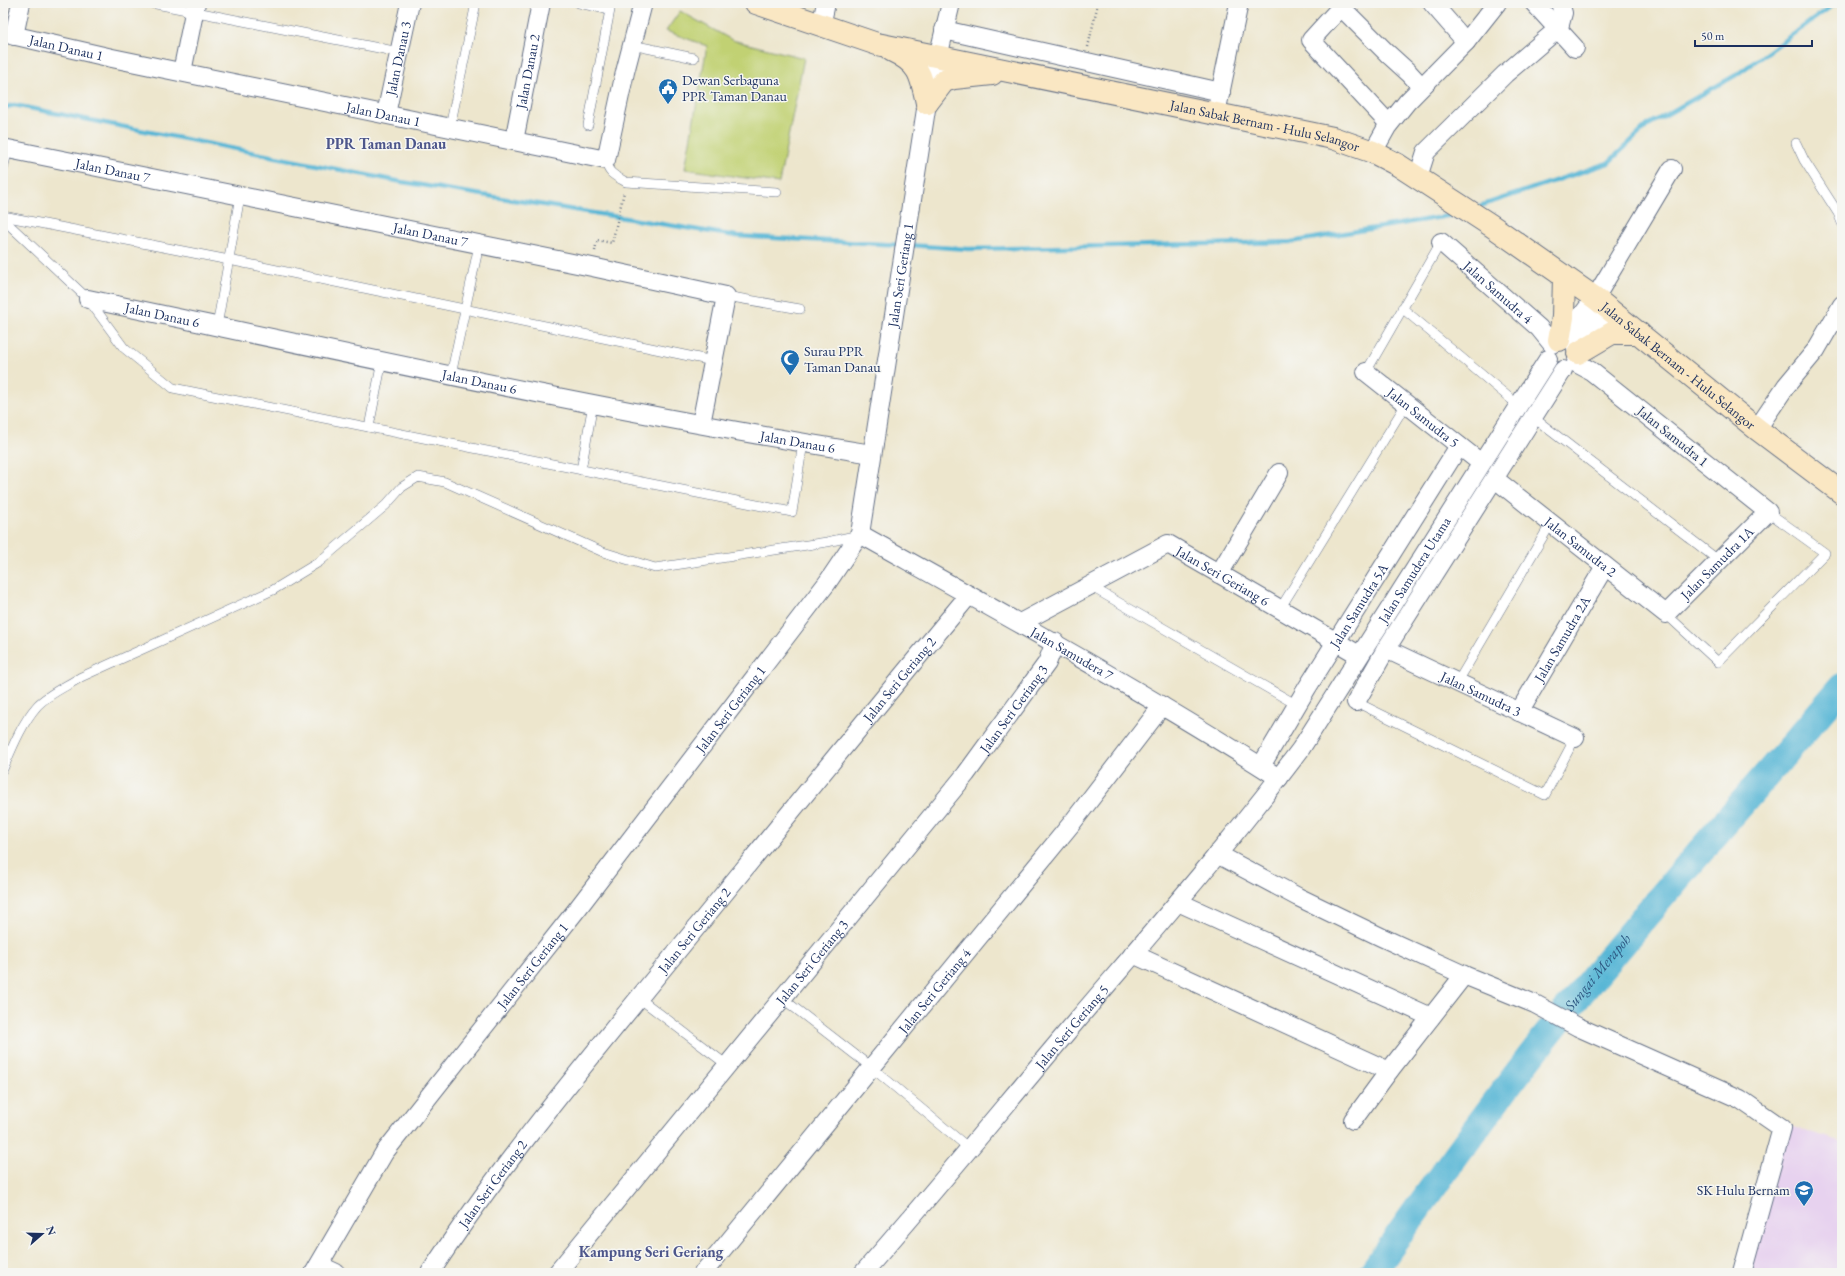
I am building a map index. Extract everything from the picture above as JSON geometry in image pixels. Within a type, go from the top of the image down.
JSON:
[{"type":"street","points":[[8,35],[21,3]]},
{"type":"street","name":"Jalan Danau 3","points":[[386,114],[410,3]]},
{"type":"street","name":"Jalan Danau 2","points":[[514,141],[541,3]]},
{"type":"street","points":[[606,160],[643,3]]},
{"type":"street","points":[[756,3],[877,44],[1007,72]]},
{"type":"street","points":[[821,26],[826,3]]},
{"type":"street","name":"Jalan Seri Geriang 1","points":[[316,1269],[384,1153],[578,908],[693,756],[828,583],[860,534],[927,103],[951,3]]},
{"type":"street","points":[[1215,114],[1240,3]]},
{"type":"street","points":[[1432,3],[1466,42]]},
{"type":"street","points":[[1374,152],[1389,124],[1421,86],[1466,42],[1497,3]]},
{"type":"street","points":[[1534,3],[1559,28],[1575,48]]},
{"type":"street","points":[[1418,177],[1426,152],[1505,74],[1559,28],[1563,13],[1560,3]]},
{"type":"street","points":[[1389,124],[1311,40],[1341,7],[1421,86]]},
{"type":"street","points":[[182,72],[195,8]]},
{"type":"street","points":[[944,30],[1221,92]]},
{"type":"street","name":"Jalan Danau 1","points":[[8,35],[606,160]]},
{"type":"street","points":[[877,44],[906,58],[914,65],[922,80],[927,103]]},
{"type":"street","points":[[1073,83],[1080,60]]},
{"type":"street","points":[[927,103],[944,81],[954,78],[1007,72]]},
{"type":"street","name":"Jalan Sabak Bernam - Hulu Selangor","points":[[1007,72],[1073,83],[1333,138],[1374,152],[1446,195],[1564,276],[1639,333],[1792,456],[1842,493]]},
{"type":"street","name":"Jalan Danau 7","points":[[8,149],[726,296]]},
{"type":"street","name":"Jalan Samudera Utama","points":[[1279,778],[1300,750],[1518,405],[1564,352],[1602,304],[1672,169]]},
{"type":"street","name":"Jalan Samudra 4","points":[[1441,242],[1539,328],[1564,352]]},
{"type":"street","points":[[1564,276],[1564,352],[1612,333],[1639,333]]},
{"type":"street","points":[[700,424],[726,296]]},
{"type":"street","name":"Jalan Danau 6","points":[[88,298],[451,376],[700,424],[872,454]]},
{"type":"street","points":[[1757,428],[1786,386],[1816,350],[1842,305]]},
{"type":"street","name":"Jalan Samudera Utama","points":[[1356,702],[1386,649],[1534,418],[1564,352]]},
{"type":"street","name":"Jalan Samudra 1","points":[[1564,352],[1592,371],[1768,512]]},
{"type":"street","name":"Jalan Samudra 5","points":[[1366,372],[1481,463]]},
{"type":"street","name":"Jalan Samudra 5A","points":[[1261,766],[1297,704],[1460,446]]},
{"type":"street","points":[[1219,574],[1279,473]]},
{"type":"street","name":"Jalan Samudra 2","points":[[1495,479],[1666,614]]},
{"type":"street","name":"Jalan Samudra 1A","points":[[1666,614],[1718,560],[1768,512]]},
{"type":"street","name":"Jalan Samudera 7","points":[[860,534],[1055,642],[1279,778]]},
{"type":"street","name":"Jalan Seri Geriang 6","points":[[1020,623],[1168,544],[1360,655]]},
{"type":"street","name":"Jalan Samudra 2A","points":[[1519,712],[1605,566]]},
{"type":"street","name":"Jalan Seri Geriang 2","points":[[430,1273],[464,1221],[555,1101],[805,793],[969,595]]},
{"type":"street","name":"Jalan Seri Geriang 3","points":[[557,1273],[966,774],[1047,664],[1055,642]]},
{"type":"street","name":"Jalan Samudra 3","points":[[1386,649],[1575,738]]},
{"type":"street","name":"Jalan Seri Geriang 4","points":[[703,1273],[1072,823],[1162,706]]},
{"type":"street","name":"Jalan Seri Geriang 5","points":[[863,1273],[1178,902],[1279,778]]},
{"type":"street","points":[[1217,854],[1367,931],[1464,975],[1534,1004],[1578,1027],[1740,1099],[1782,1128],[1742,1273]]},
{"type":"street","points":[[1178,902],[1431,1017]]},
{"type":"street","points":[[1133,954],[1389,1071]]},
{"type":"street","points":[[1353,1120],[1464,975]]},
{"type":"street","points":[[316,1269],[336,1273]]},
{"type":"lane","points":[[151,3],[195,8],[399,52]]},
{"type":"lane","points":[[450,128],[476,3]]},
{"type":"lane","points":[[579,3],[610,10],[588,125]]},
{"type":"lane","points":[[632,45],[694,58]]},
{"type":"lane","points":[[1796,143],[1804,160],[1838,213],[1842,223]]},
{"type":"lane","points":[[3,169],[8,149]]},
{"type":"lane","points":[[606,160],[607,169],[613,175],[626,182],[777,192]]},
{"type":"lane","points":[[217,326],[240,196]]},
{"type":"lane","points":[[3,218],[229,260],[713,361]]},
{"type":"lane","points":[[3,218],[88,298],[124,348],[173,388],[792,512],[803,443]]},
{"type":"lane","points":[[1366,372],[1441,242]]},
{"type":"lane","points":[[451,376],[479,245]]},
{"type":"lane","points":[[726,296],[800,309]]},
{"type":"lane","points":[[1402,308],[1518,405]]},
{"type":"lane","points":[[369,427],[382,361]]},
{"type":"lane","points":[[580,470],[593,404]]},
{"type":"lane","points":[[1280,609],[1406,404]]},
{"type":"lane","points":[[1534,418],[1718,560]]},
{"type":"lane","points":[[3,769],[22,730],[38,706],[57,692],[81,677],[273,590],[319,562],[386,505],[402,487],[418,477],[445,482],[603,552],[655,568],[826,542],[860,534]]},
{"type":"lane","points":[[1666,614],[1718,662],[1825,553],[1768,512]]},
{"type":"lane","points":[[1457,682],[1551,523]]},
{"type":"lane","points":[[1090,586],[1297,704]]},
{"type":"lane","points":[[1356,702],[1545,795],[1575,738]]},
{"type":"lane","points":[[639,998],[727,1065]]},
{"type":"lane","points":[[782,998],[871,1067],[970,1148]]},
{"type":"path","points":[[1080,60],[1098,3]]},
{"type":"path","points":[[598,240],[612,244],[624,192]]},
{"type":"shaded area","name":"SK Hulu Bernam","points":[[1787,1124],[1842,1142],[1842,1273],[1749,1273]]},
{"type":"green space","points":[[680,11],[732,40],[804,58],[779,183],[685,169],[707,46],[666,31]]},
{"type":"waterway","points":[[1477,207],[1608,163],[1648,125],[1736,75],[1836,3]]},
{"type":"waterway","points":[[3,108],[14,105],[402,182],[736,236],[901,245]]},
{"type":"waterway","points":[[908,245],[968,249],[1291,242],[1448,216],[1458,213]]},
{"type":"waterway","name":"Sungai Merapoh","points":[[1372,1273],[1481,1121],[1567,1010],[1657,902],[1842,687]]},
{"type":"place","name":"Dewan Serbaguna PPR Taman Danau","points":[[668,105]]},
{"type":"place","name":"Surau PPR Taman Danau","points":[[790,376]]},
{"type":"place","name":"SK Hulu Bernam","points":[[1804,1207]]},
{"type":"district","name":"PPR Taman Danau","points":[[386,144]]},
{"type":"district","name":"Kampung Seri Geriang","points":[[651,1252]]}]
